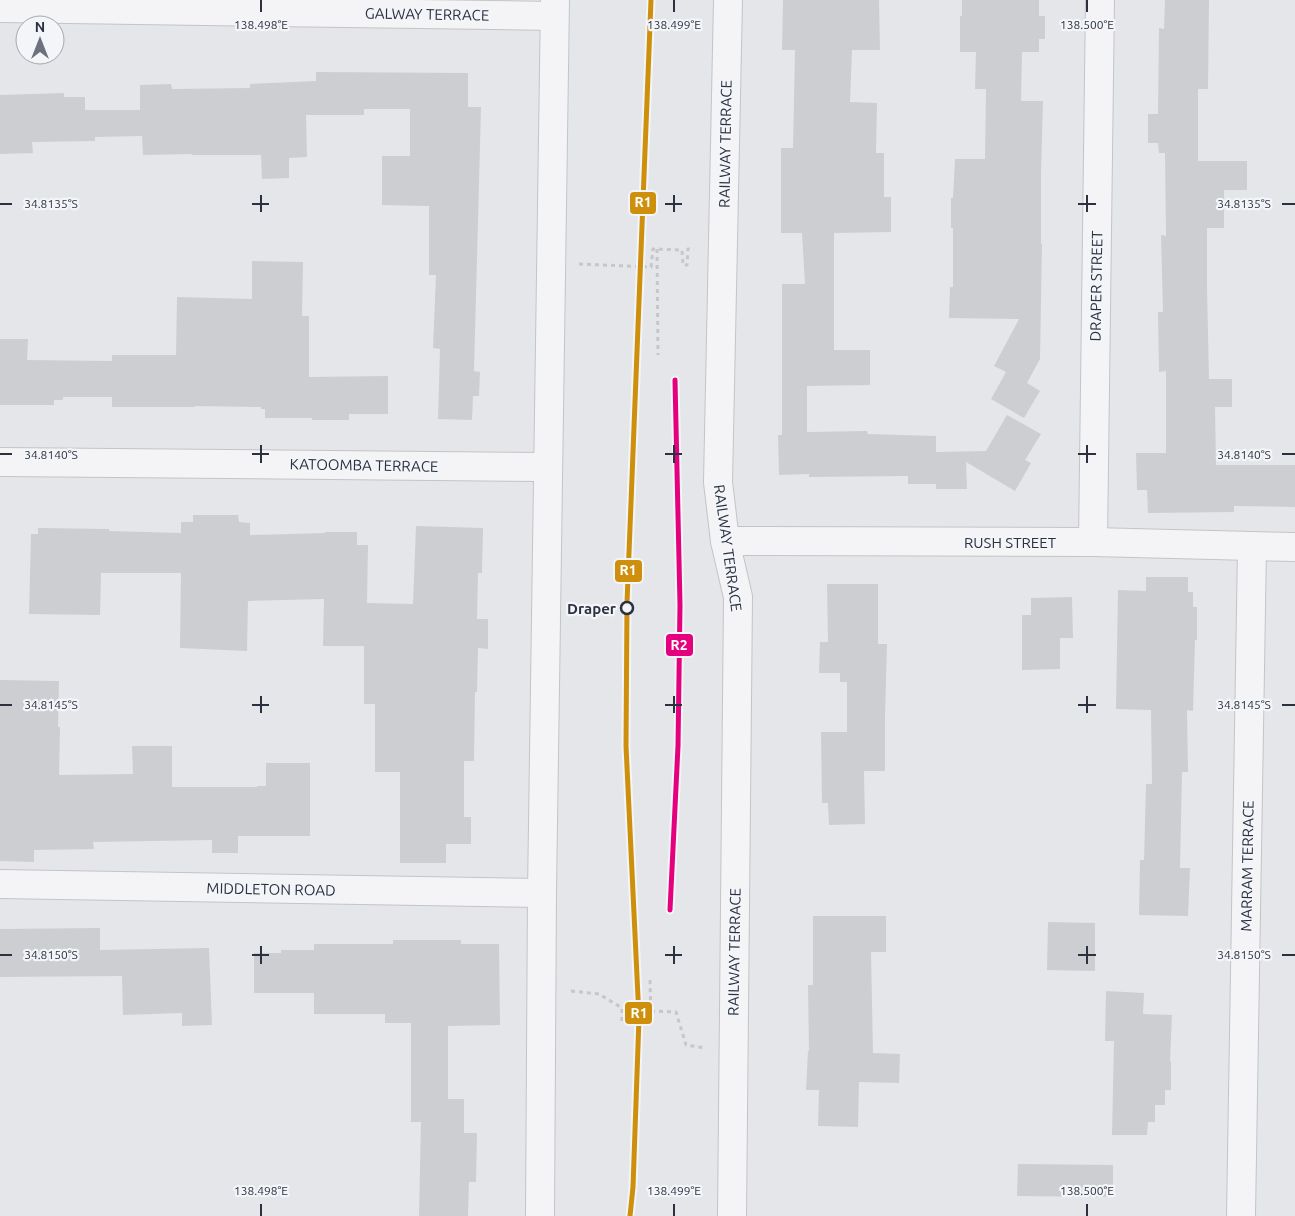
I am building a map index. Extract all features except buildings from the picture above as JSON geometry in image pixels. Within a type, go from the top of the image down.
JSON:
[{"type":"street","name":"RAILWAY TERRACE","points":[[728,0],[718,482],[725,541],[738,597],[732,1216]]},
{"type":"street","name":"DRAPER STREET","points":[[1093,542],[1100,0]]},
{"type":"street","name":"GALWAY TERRACE","points":[[0,8],[554,8]]},
{"type":"street","points":[[540,1216],[542,893],[554,8]]},
{"type":"street","name":"KATOOMBA TERRACE","points":[[0,462],[547,467]]},
{"type":"street","name":"RUSH STREET","points":[[725,541],[1093,542],[1295,547]]},
{"type":"street","name":"MARRAM TERRACE","points":[[1241,1216],[1252,547]]},
{"type":"street","name":"MIDDLETON ROAD","points":[[0,884],[542,893]]},
{"type":"path","points":[[551,263],[651,267],[653,249],[657,249],[682,250],[683,265],[687,265],[688,249],[723,249]]},
{"type":"path","points":[[657,249],[658,355]]},
{"type":"path","points":[[542,988],[599,994],[622,1008],[622,1022],[651,1022],[650,980]]},
{"type":"path","points":[[651,1011],[676,1012],[686,1045],[733,1051]]},
{"type":"transit line","name":"R1","points":[[630,1216],[633,1187],[639,1018],[626,746],[627,603],[651,0]]},
{"type":"transit line","name":"R2","points":[[670,910],[678,746],[680,605],[675,380]]},
{"type":"place","name":"Draper","points":[[627,608]]}]
